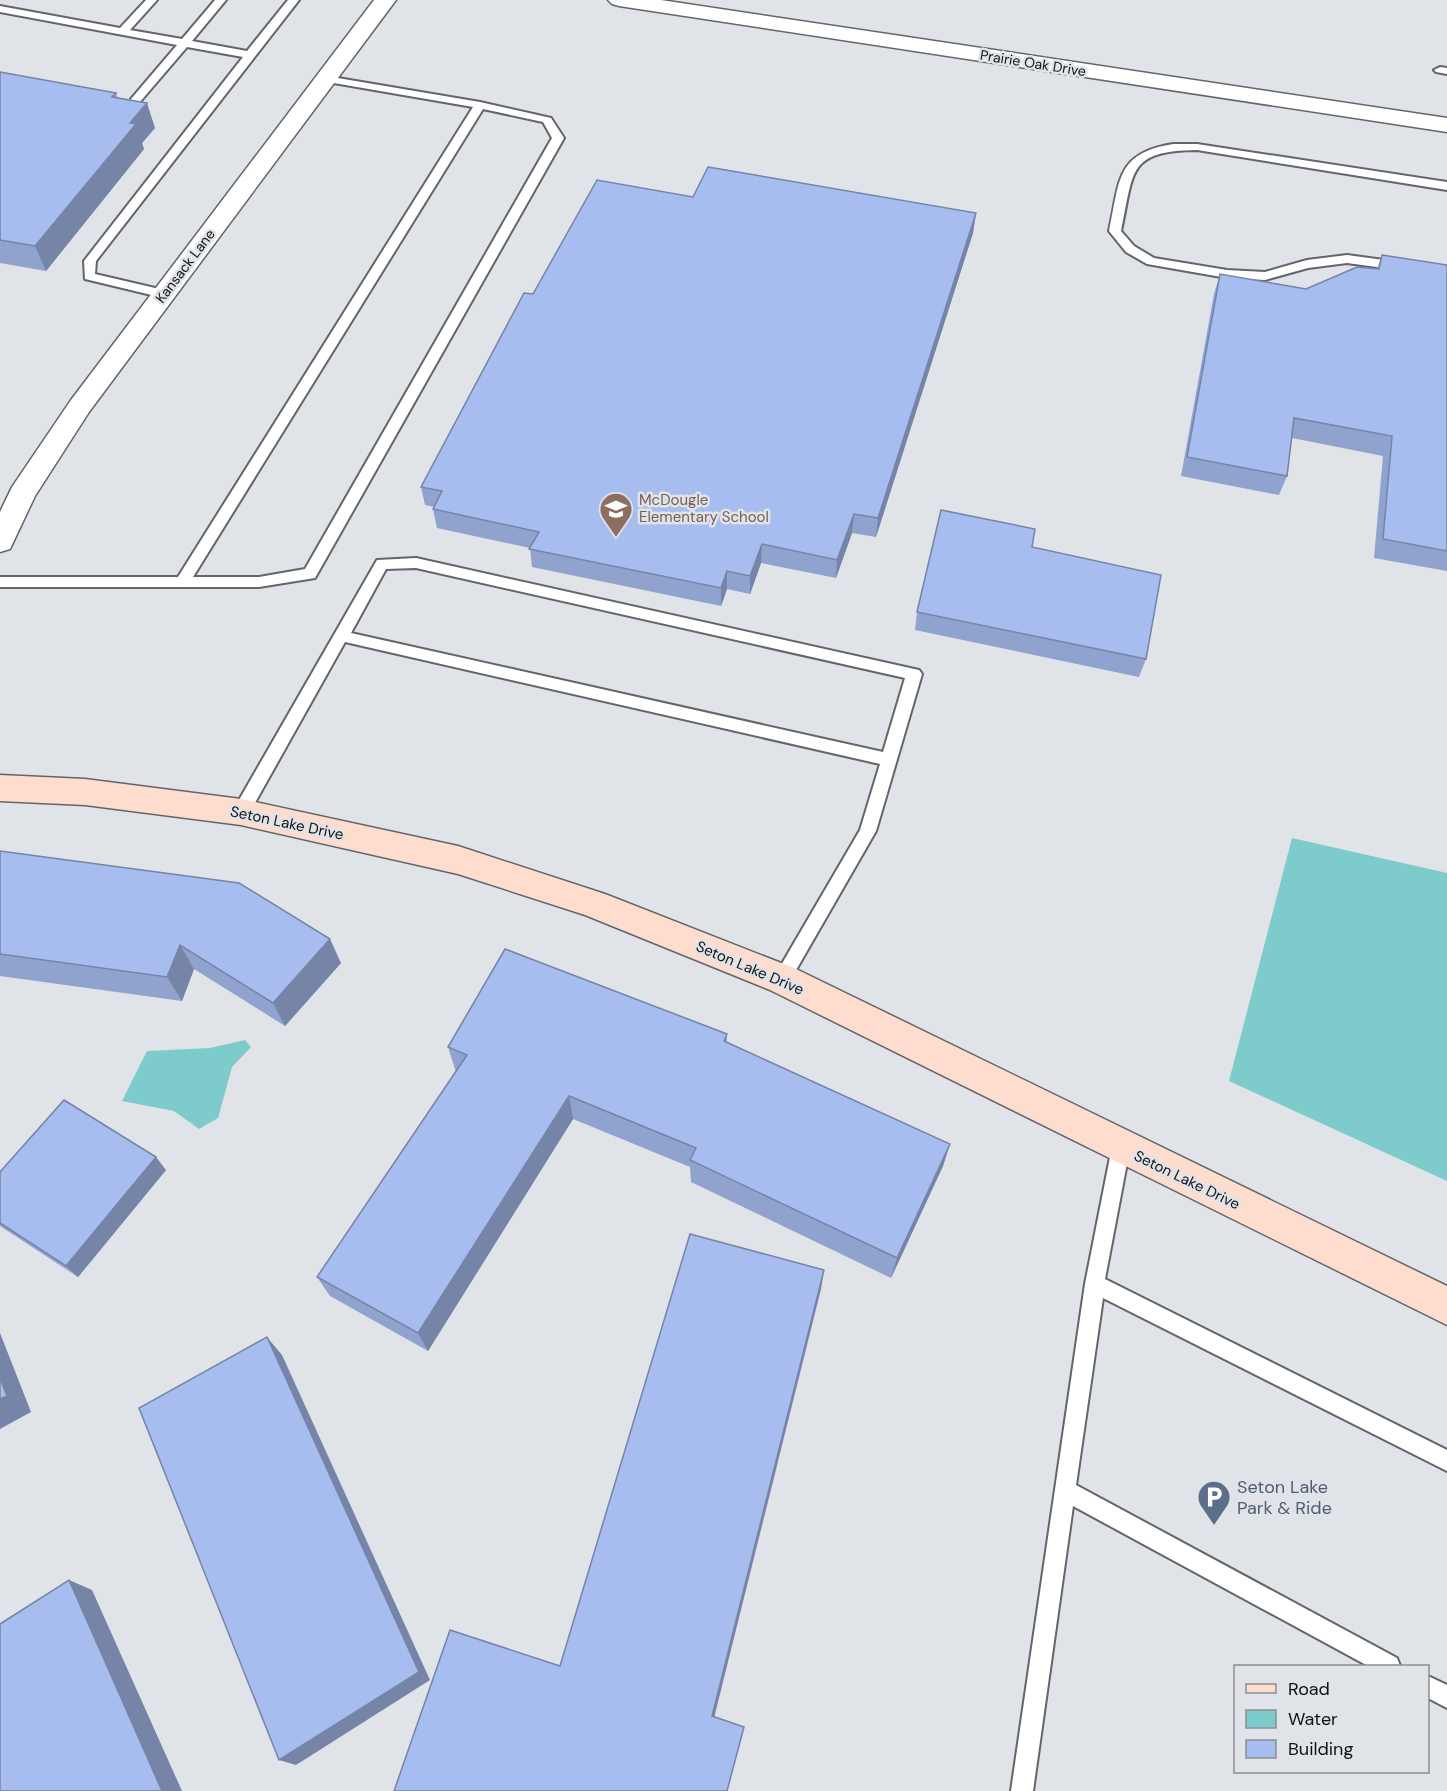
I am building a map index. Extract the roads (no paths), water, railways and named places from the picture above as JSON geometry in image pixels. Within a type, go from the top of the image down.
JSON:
[{"type":"street","name":"Kansack Lane","points":[[0,542],[22,494],[80,406],[385,0]]},
{"type":"street","name":"Prairie Oak Drive","points":[[619,0],[1447,125]]},
{"type":"street","name":"Seton Lake Drive","points":[[0,788],[85,792],[241,812],[458,860],[593,904],[782,979],[1447,1306]]},
{"type":"lane","points":[[122,32],[152,0]]},
{"type":"lane","points":[[135,101],[221,0]]},
{"type":"lane","points":[[165,294],[89,276],[90,261],[294,0]]},
{"type":"lane","points":[[0,9],[250,55]]},
{"type":"lane","points":[[0,582],[259,582],[310,574],[558,138],[547,120],[480,105],[326,79]]},
{"type":"lane","points":[[182,582],[480,105]]},
{"type":"lane","points":[[1413,268],[1347,259],[1307,264],[1265,276],[1227,274],[1151,261],[1130,249],[1115,231],[1131,167],[1140,155],[1166,146],[1197,147],[1447,186]]},
{"type":"lane","points":[[241,812],[382,564],[416,563],[914,674],[868,831],[782,979]]},
{"type":"lane","points":[[341,636],[889,760]]},
{"type":"lane","points":[[1022,1791],[1095,1284],[1120,1147]]},
{"type":"lane","points":[[1095,1284],[1447,1461]]},
{"type":"lane","points":[[1066,1491],[1387,1665]]},
{"type":"lane","points":[[1429,1688],[1447,1698]]},
{"type":"water","points":[[1292,838],[1447,873],[1447,1181],[1229,1081]]},
{"type":"water","points":[[245,1040],[251,1047],[232,1067],[218,1118],[199,1129],[174,1111],[122,1101],[147,1051],[210,1048]]},
{"type":"place","name":"McDougle Elementary School","points":[[616,538]]},
{"type":"place","name":"Seton Lake Park & Ride","points":[[1214,1526]]}]
